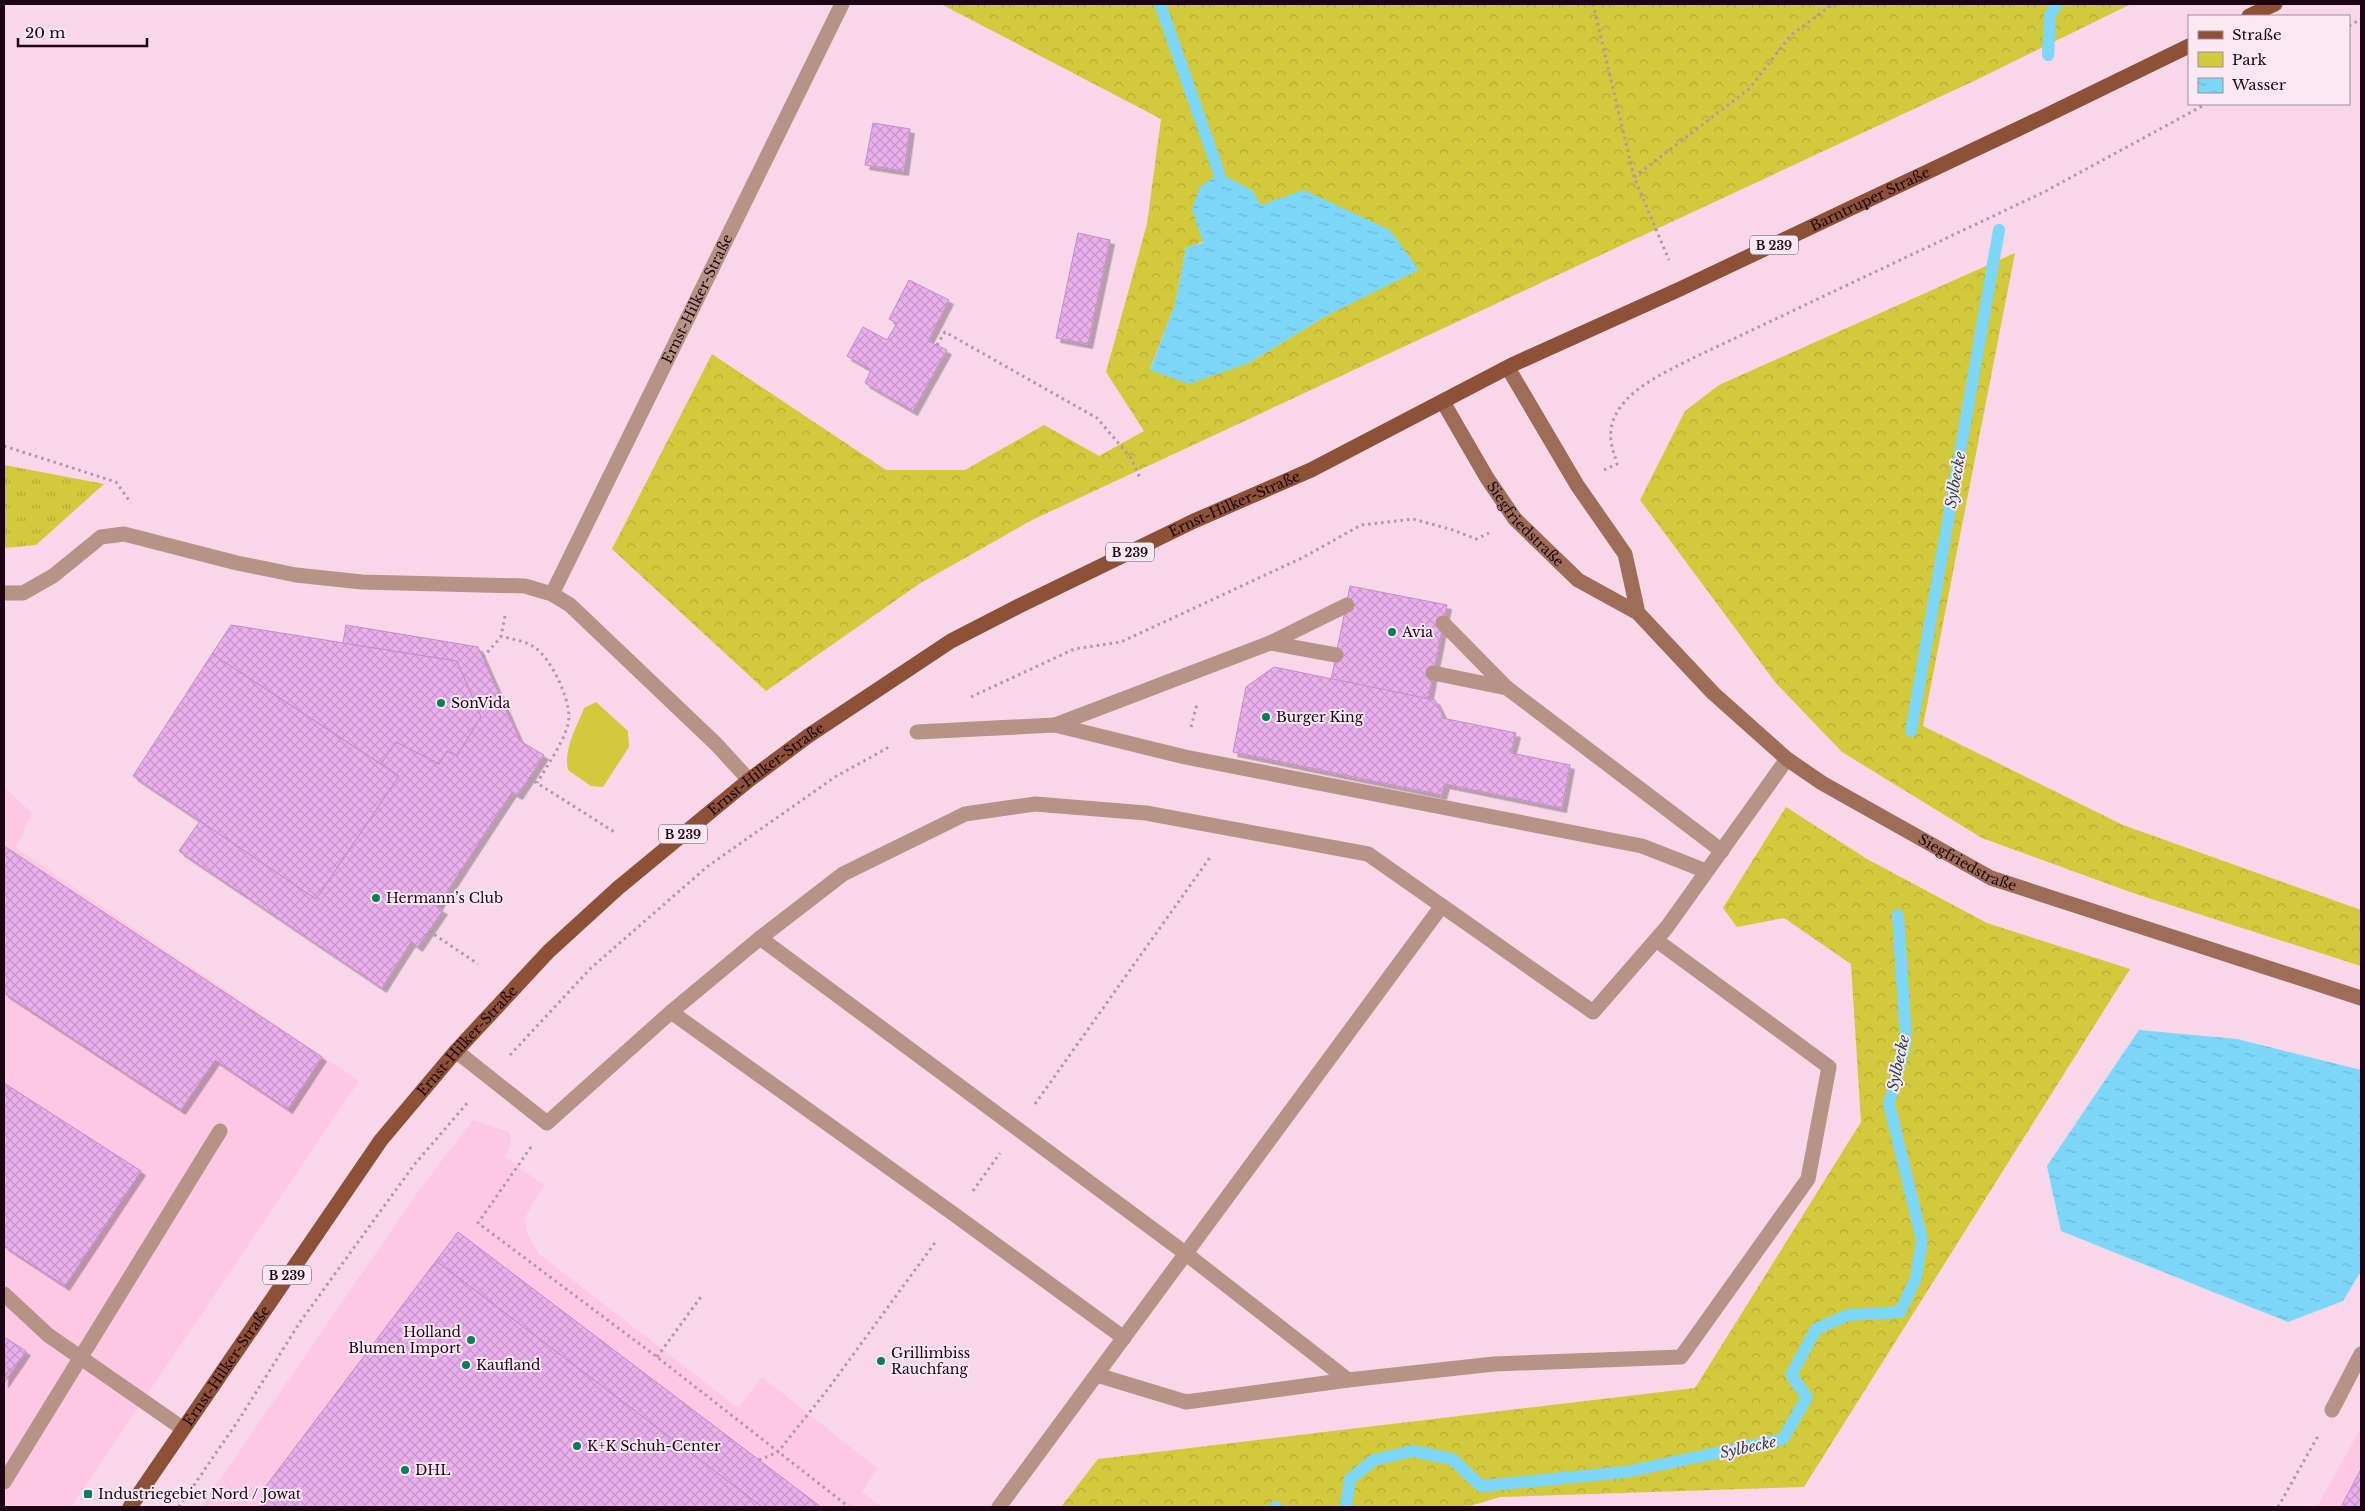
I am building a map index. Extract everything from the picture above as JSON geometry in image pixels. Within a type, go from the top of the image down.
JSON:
[{"type":"main road","points":[[2251,15],[2275,4]]},
{"type":"main road","name":"Barntruper Straße","points":[[1443,402],[1508,368],[1680,289],[2188,46]]},
{"type":"main road","name":"Ernst-Hilker-Straße","points":[[130,1507],[182,1428],[381,1140],[456,1051],[563,938],[618,888],[749,780],[808,736],[951,642],[1194,521],[1312,470],[1443,402]]},
{"type":"street","points":[[1508,368],[1577,485],[1625,554],[1638,613]]},
{"type":"street","name":"Siegfriedstraße","points":[[1443,402],[1487,478],[1515,519],[1578,580],[1638,613],[1712,692],[1787,759],[1822,783],[1991,878],[2361,998]]},
{"type":"lane","name":"Ernst-Hilker-Straße","points":[[552,594],[842,4]]},
{"type":"lane","points":[[4,593],[23,592],[53,576],[101,537],[124,534],[236,563],[296,575],[362,582],[525,586],[552,594],[570,604],[716,744],[749,780]]},
{"type":"lane","points":[[1055,725],[1270,643],[1347,605]]},
{"type":"lane","points":[[1443,623],[1507,688],[1722,850]]},
{"type":"lane","points":[[1270,643],[1336,655]]},
{"type":"lane","points":[[1433,673],[1507,688]]},
{"type":"lane","points":[[917,732],[1055,725],[1185,757],[1642,846],[1706,871]]},
{"type":"lane","points":[[456,1051],[547,1124],[671,1012],[760,938],[843,874],[965,814],[1035,804],[1146,813],[1368,854],[1440,907],[1593,1012],[1656,940],[1787,759]]},
{"type":"lane","points":[[999,1507],[1440,907]]},
{"type":"lane","points":[[760,938],[1018,1128],[1348,1380]]},
{"type":"lane","points":[[1097,1375],[1186,1402],[1348,1380],[1494,1364],[1682,1357],[1808,1179],[1829,1067],[1656,940]]},
{"type":"lane","points":[[671,1012],[956,1215],[1124,1338]]},
{"type":"lane","points":[[4,1482],[220,1131]]},
{"type":"lane","points":[[4,1294],[48,1335],[182,1428]]},
{"type":"lane","points":[[2332,1410],[2361,1354]]},
{"type":"path","points":[[1593,4],[1634,177],[1680,289]]},
{"type":"path","points":[[1634,177],[1749,89],[1790,35],[1833,4]]},
{"type":"path","points":[[2350,25],[2361,19]]},
{"type":"path","points":[[1616,464],[1610,440],[1613,424],[1621,405],[1648,381],[2044,192],[2204,105]]},
{"type":"path","points":[[937,346],[945,332],[1097,418],[1131,458],[1140,478]]},
{"type":"path","points":[[4,446],[116,482],[156,541]]},
{"type":"path","points":[[978,693],[1074,649],[1121,642],[1304,557],[1361,525],[1413,519],[1453,530],[1476,539]]},
{"type":"path","points":[[483,657],[501,636],[504,621]]},
{"type":"path","points":[[501,636],[534,647],[550,666],[562,685],[569,718],[565,732],[537,783]]},
{"type":"path","points":[[1185,757],[1198,696]]},
{"type":"path","points":[[530,778],[616,833]]},
{"type":"path","points":[[759,1460],[778,1452],[828,1390],[956,1215],[1202,870]]},
{"type":"path","points":[[429,931],[478,964]]},
{"type":"path","points":[[547,1124],[478,1223],[657,1357],[849,1507]]},
{"type":"path","points":[[657,1357],[703,1294]]},
{"type":"path","points":[[2278,1507],[2332,1410]]},
{"type":"shaded area","points":[[4,787],[32,813],[16,848],[359,1081],[71,1507],[4,1507]]},
{"type":"shaded area","points":[[473,1120],[509,1132],[511,1144],[505,1157],[545,1186],[533,1202],[525,1218],[527,1234],[539,1254],[738,1408],[762,1377],[877,1468],[862,1492],[882,1507],[201,1507],[420,1189]]},
{"type":"shaded area","points":[[2361,1428],[2361,1507],[2317,1507]]},
{"type":"green space","points":[[941,4],[2131,4],[1974,81],[1032,520],[919,584],[766,691],[612,549],[712,354],[886,470],[965,470],[1044,425],[1099,456],[1144,431],[1106,372],[1147,224],[1161,119]],"holes":[[[1278,199],[1326,316],[1249,363],[1150,369],[1175,304],[1186,247],[1210,238],[1266,204]]]},
{"type":"green space","points":[[2015,253],[1923,726],[2123,825],[2361,910],[2361,966],[2133,893],[1982,838],[1842,752],[1775,682],[1640,500],[1685,411],[1719,385]]},
{"type":"green space","points":[[4,465],[104,484],[36,545],[4,548]]},
{"type":"green space","points":[[596,702],[628,731],[629,747],[603,787],[591,786],[568,770],[567,762],[569,746],[584,708]]},
{"type":"green space","points":[[1786,807],[1867,859],[1987,923],[2130,969],[1804,1487],[1500,1497],[1467,1507],[1061,1507],[1098,1459],[1695,1388],[1861,1122],[1851,964],[1784,918],[1737,927],[1723,908]]},
{"type":"water","points":[[1219,173],[1252,190],[1261,205],[1304,190],[1390,230],[1419,270],[1326,316],[1249,363],[1189,384],[1150,370],[1175,304],[1186,247],[1203,243],[1192,209],[1200,187]]},
{"type":"water","points":[[2139,1030],[2237,1039],[2361,1070],[2361,1271],[2343,1301],[2288,1322],[2061,1231],[2047,1166]]},
{"type":"building","points":[[873,123],[910,129],[904,171],[865,165]]},
{"type":"building","points":[[1078,233],[1110,240],[1088,344],[1056,338]]},
{"type":"building","points":[[909,280],[949,300],[928,341],[947,350],[913,411],[865,383],[871,370],[847,356],[863,327],[887,340],[897,323],[889,319]]},
{"type":"building","points":[[1350,586],[1447,605],[1428,699],[1331,680]]},
{"type":"building","points":[[231,625],[457,661],[481,717],[457,756],[447,751],[439,764],[396,742],[381,764],[212,654]]},
{"type":"building","points":[[346,625],[478,647],[520,741],[544,755],[518,795],[512,792],[437,907],[443,910],[418,947],[411,942],[382,988],[179,851],[200,821],[316,899],[399,776],[381,764],[396,742],[439,764],[447,751],[457,756],[481,717],[457,661],[343,643]]},
{"type":"building","points":[[212,654],[399,776],[316,899],[133,776]]},
{"type":"building","points":[[1274,667],[1435,700],[1442,718],[1516,733],[1511,753],[1570,765],[1562,808],[1445,784],[1442,795],[1233,752],[1246,687]]},
{"type":"building","points":[[4,846],[322,1057],[288,1109],[215,1060],[181,1110],[4,993]]},
{"type":"building","points":[[4,1083],[141,1171],[65,1286],[4,1246]]},
{"type":"building","points":[[458,1232],[821,1507],[762,1507],[436,1261]]},
{"type":"building","name":"Kaufland","points":[[436,1261],[762,1507],[260,1507],[269,1494],[263,1490]]},
{"type":"building","points":[[4,1337],[26,1351],[4,1383]]},
{"type":"building","points":[[2361,1469],[2361,1507],[2341,1507]]},
{"type":"waterway","points":[[1160,4],[1219,173]]},
{"type":"waterway","name":"Sylbecke","points":[[2048,55],[2050,15],[2057,4]]},
{"type":"waterway","name":"Sylbecke","points":[[1911,731],[1999,230]]},
{"type":"waterway","name":"Sylbecke","points":[[1347,1507],[1350,1479],[1374,1460],[1413,1451],[1452,1459],[1481,1486],[1626,1472],[1783,1439],[1807,1397],[1791,1375],[1816,1329],[1848,1315],[1900,1312],[1916,1278],[1922,1240],[1889,1104],[1906,1040],[1898,915]]},
{"type":"place","name":"Avia","points":[[1392,632]]},
{"type":"place","name":"SonVida","points":[[441,703]]},
{"type":"place","name":"Burger King","points":[[1266,717]]},
{"type":"place","name":"Hermann’s Club","points":[[376,898]]},
{"type":"place","name":"Holland Blumen Import","points":[[471,1340]]},
{"type":"place","name":"Grillimbiss Rauchfang","points":[[881,1361]]},
{"type":"place","name":"Kaufland","points":[[466,1365]]},
{"type":"place","name":"K+K Schuh-Center","points":[[577,1446]]},
{"type":"place","name":"DHL","points":[[405,1470]]},
{"type":"place","name":"Industriegebiet Nord / Jowat","points":[[88,1494]]}]
